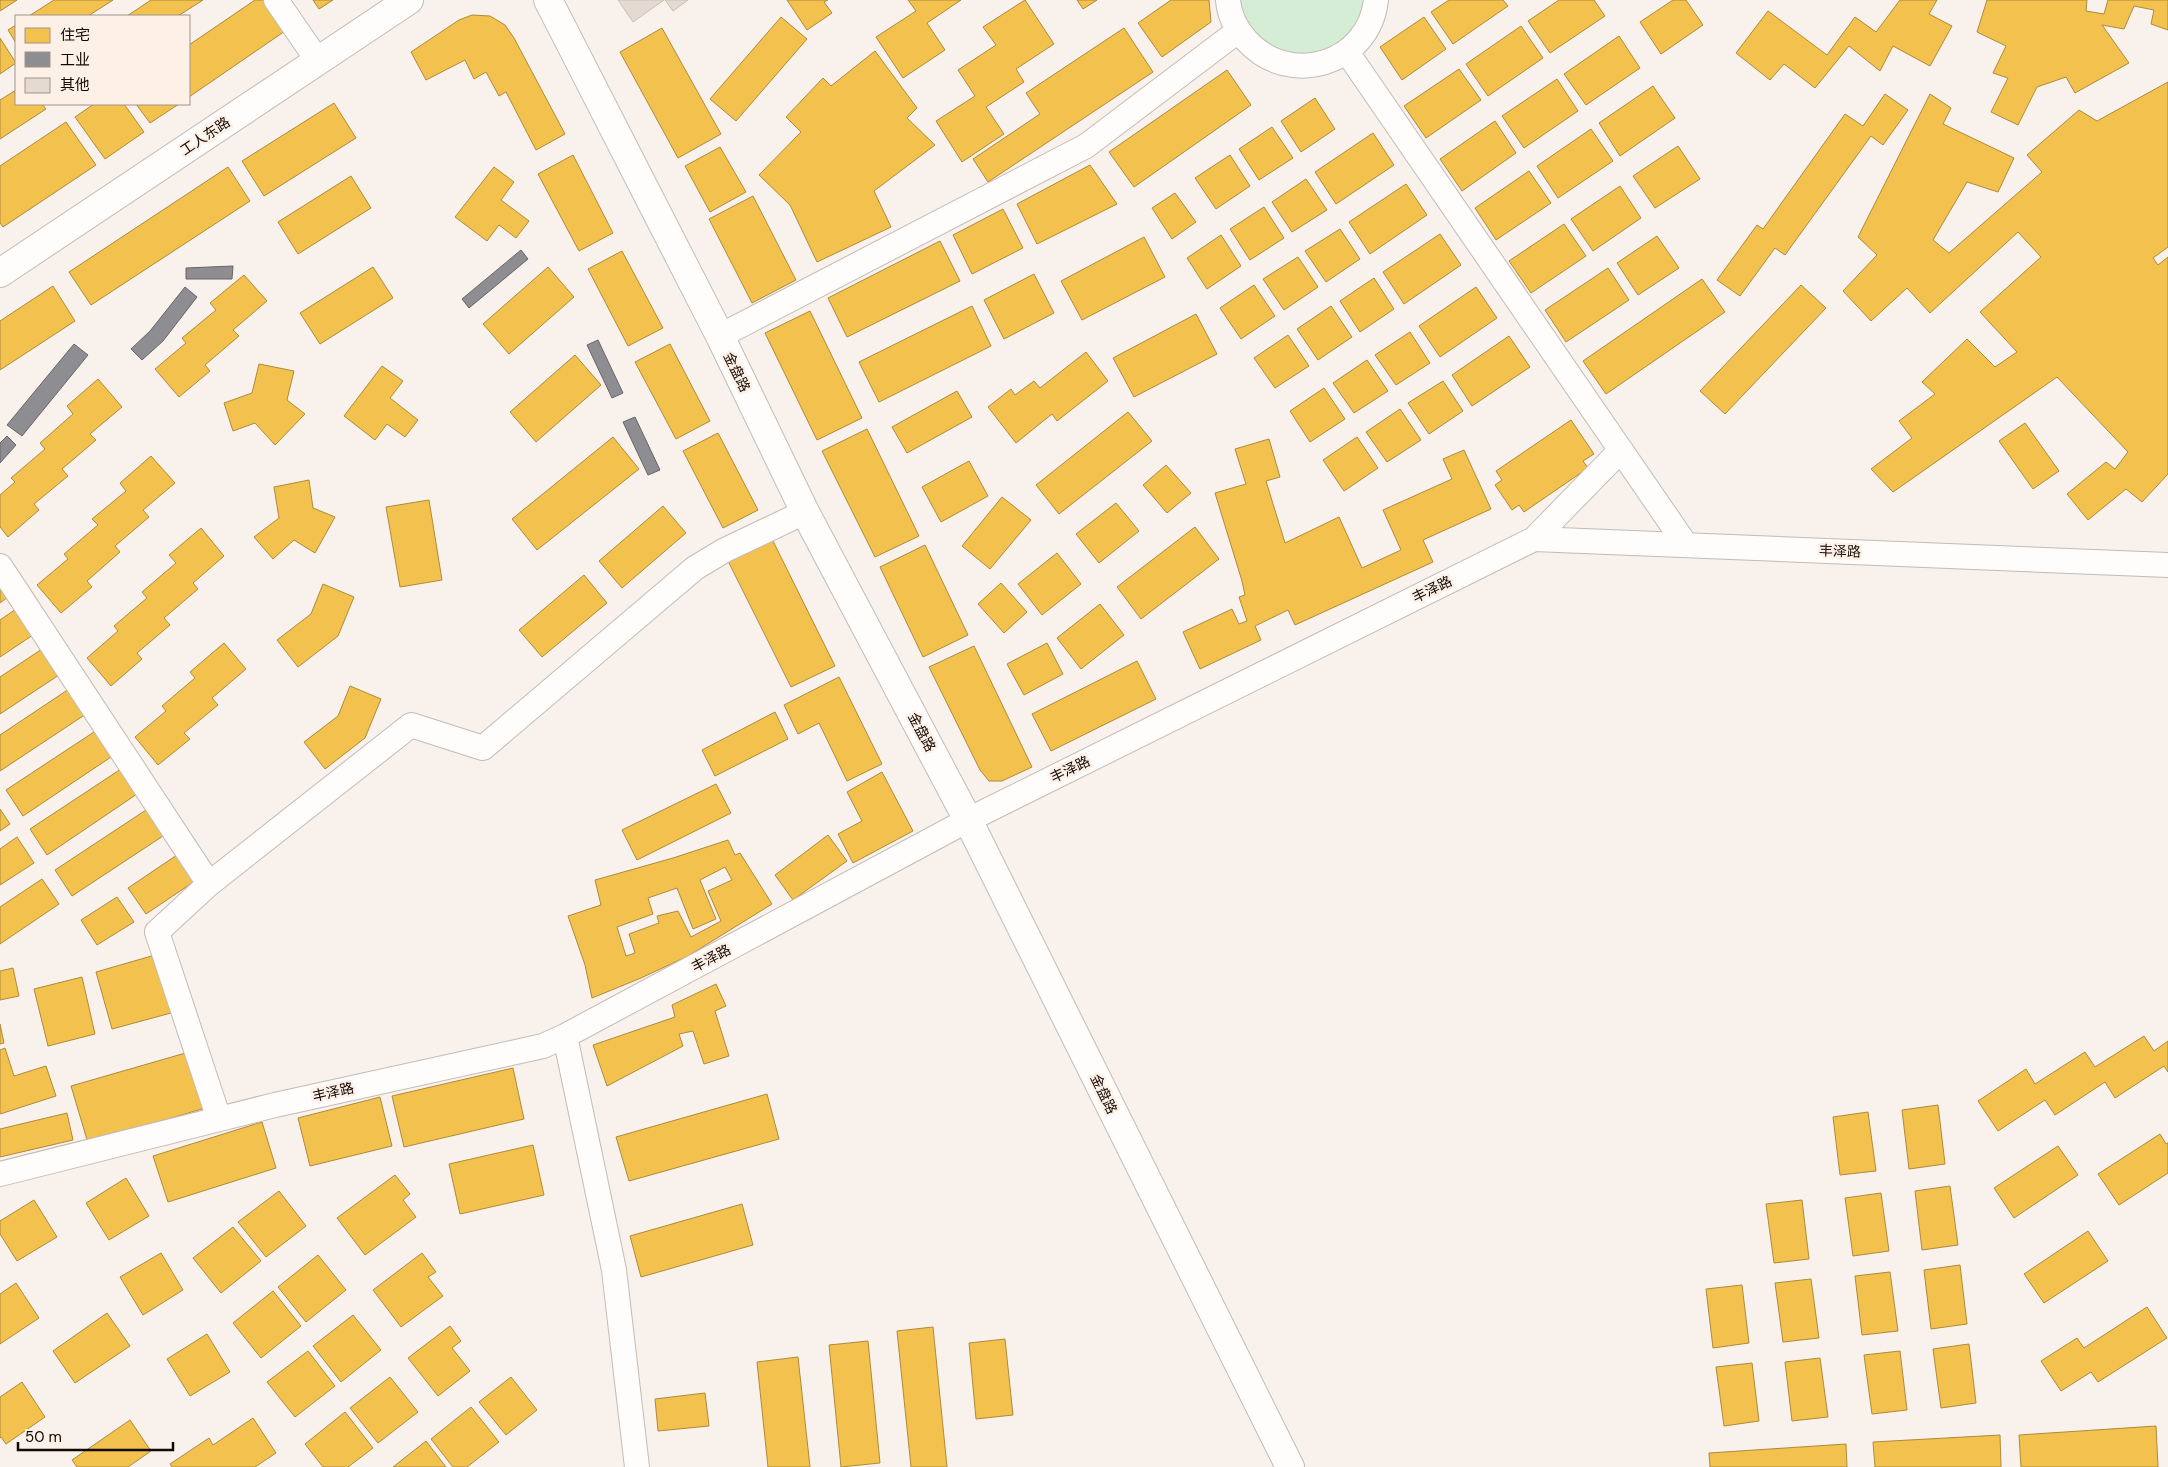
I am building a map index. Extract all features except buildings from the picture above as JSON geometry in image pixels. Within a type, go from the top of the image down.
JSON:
[{"type":"main road","name":"工人东路","points":[[0,273],[409,0]]},
{"type":"main road","name":"金盘路","points":[[548,0],[720,336],[805,512],[968,820],[1290,1467]]},
{"type":"street","points":[[276,0],[318,61]]},
{"type":"street","points":[[1228,0],[1229,8],[1238,31],[1255,50],[1276,62],[1300,66],[1325,63],[1347,52],[1364,34],[1375,12],[1376,0]]},
{"type":"street","points":[[720,336],[1086,146],[1238,31]]},
{"type":"street","points":[[1347,52],[1686,545]]},
{"type":"street","points":[[1534,539],[1620,450]]},
{"type":"street","points":[[219,1119],[157,932],[209,884],[411,725],[483,748],[695,568],[725,550],[805,512]]},
{"type":"street","name":"丰泽路","points":[[0,1174],[219,1119],[543,1046],[968,820],[1534,539],[2168,565]]},
{"type":"street","points":[[0,566],[209,884]]},
{"type":"street","points":[[564,1036],[614,1270],[637,1467]]},
{"type":"green space","points":[[1228,0],[1376,0],[1347,52],[1276,62]]}]
